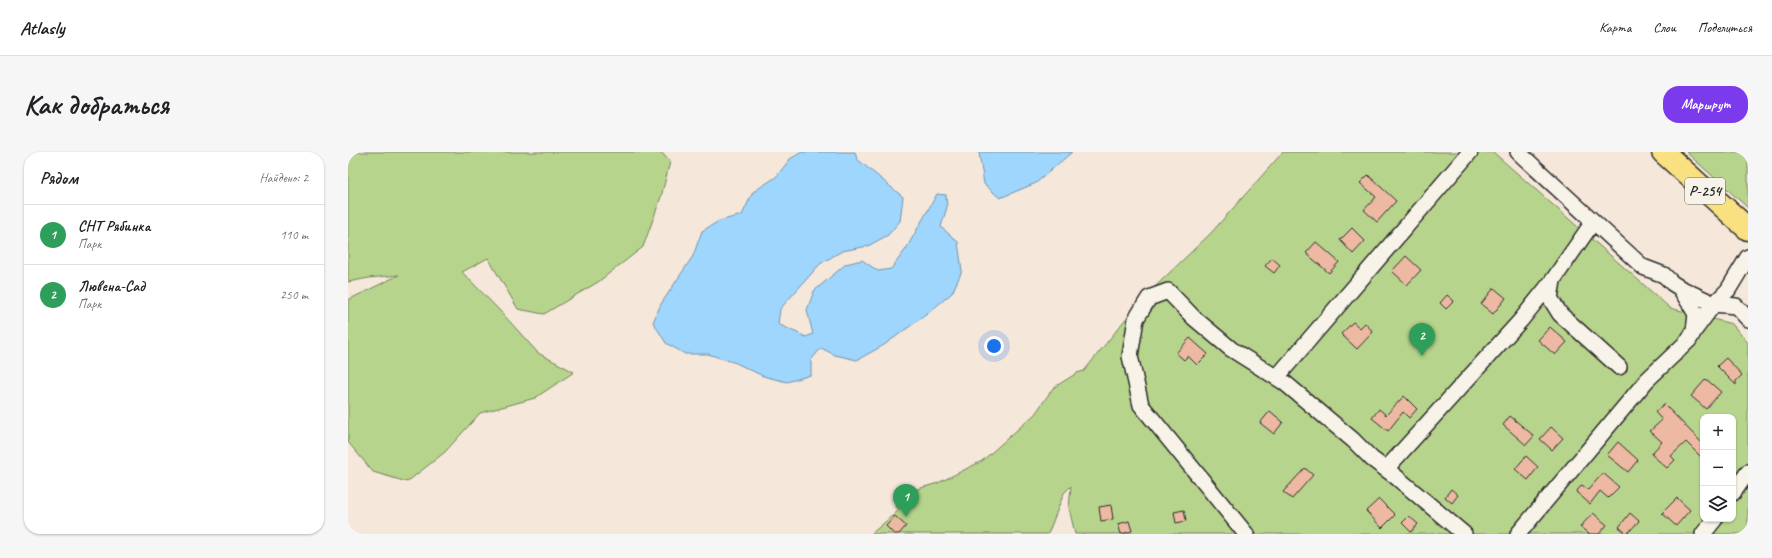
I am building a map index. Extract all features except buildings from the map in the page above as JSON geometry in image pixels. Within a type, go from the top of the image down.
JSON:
[{"type":"highway","name":"Р-254","points":[[1663,152],[1748,229]]},
{"type":"lane","points":[[1277,378],[1470,152]]},
{"type":"lane","points":[[1518,152],[1643,267],[1664,275],[1672,284],[1714,304],[1736,306],[1748,319]]},
{"type":"lane","points":[[1386,469],[1521,320],[1553,280],[1594,222]]},
{"type":"lane","points":[[1518,534],[1647,380],[1689,340],[1694,330],[1714,304],[1728,290],[1748,257]]},
{"type":"lane","points":[[1553,280],[1550,298],[1560,314],[1619,367]]},
{"type":"lane","points":[[1680,288],[1696,314],[1694,330]]},
{"type":"lane","points":[[1246,534],[1140,405],[1130,356],[1136,319],[1149,298],[1168,291],[1194,318],[1231,349],[1291,387],[1353,440],[1372,459],[1464,534]]},
{"type":"lane","points":[[1736,489],[1748,472]]},
{"type":"lane","points":[[1233,518],[1234,534]]},
{"type":"lane","points":[[1703,534],[1713,522]]},
{"type":"green space","points":[[348,152],[661,152],[670,162],[661,197],[643,247],[598,282],[544,314],[518,309],[488,258],[462,272],[538,353],[574,372],[535,398],[480,413],[445,452],[407,482],[373,472],[348,442],[348,300],[399,275],[348,282]]},
{"type":"green space","points":[[1283,152],[1493,152],[1670,308],[1732,324],[1748,343],[1748,534],[1075,534],[1069,508],[1071,486],[1064,493],[1048,534],[871,534],[899,510],[895,505],[904,493],[938,483],[982,461],[1035,414],[1053,388],[1077,373],[1084,371],[1140,301],[1211,233]]},
{"type":"green space","points":[[1686,152],[1748,152],[1748,208]]},
{"type":"water","points":[[802,152],[855,152],[857,159],[903,197],[900,221],[888,235],[868,246],[842,251],[820,264],[780,309],[778,324],[806,337],[813,334],[807,310],[814,291],[846,264],[862,260],[878,271],[891,269],[906,249],[937,194],[946,195],[947,207],[941,227],[958,242],[962,271],[952,293],[927,314],[884,345],[857,360],[835,355],[821,348],[811,360],[811,375],[787,382],[763,376],[736,363],[708,354],[685,354],[666,343],[653,322],[661,304],[693,256],[702,231],[719,221],[742,215],[753,192],[776,177],[790,159]]},
{"type":"water","points":[[979,152],[1072,152],[1036,183],[1000,198],[984,184]]},
{"type":"place","name":"Лювена-Сад","points":[[1422,356]]},
{"type":"place","name":"СНТ Рябинка","points":[[906,517]]}]
